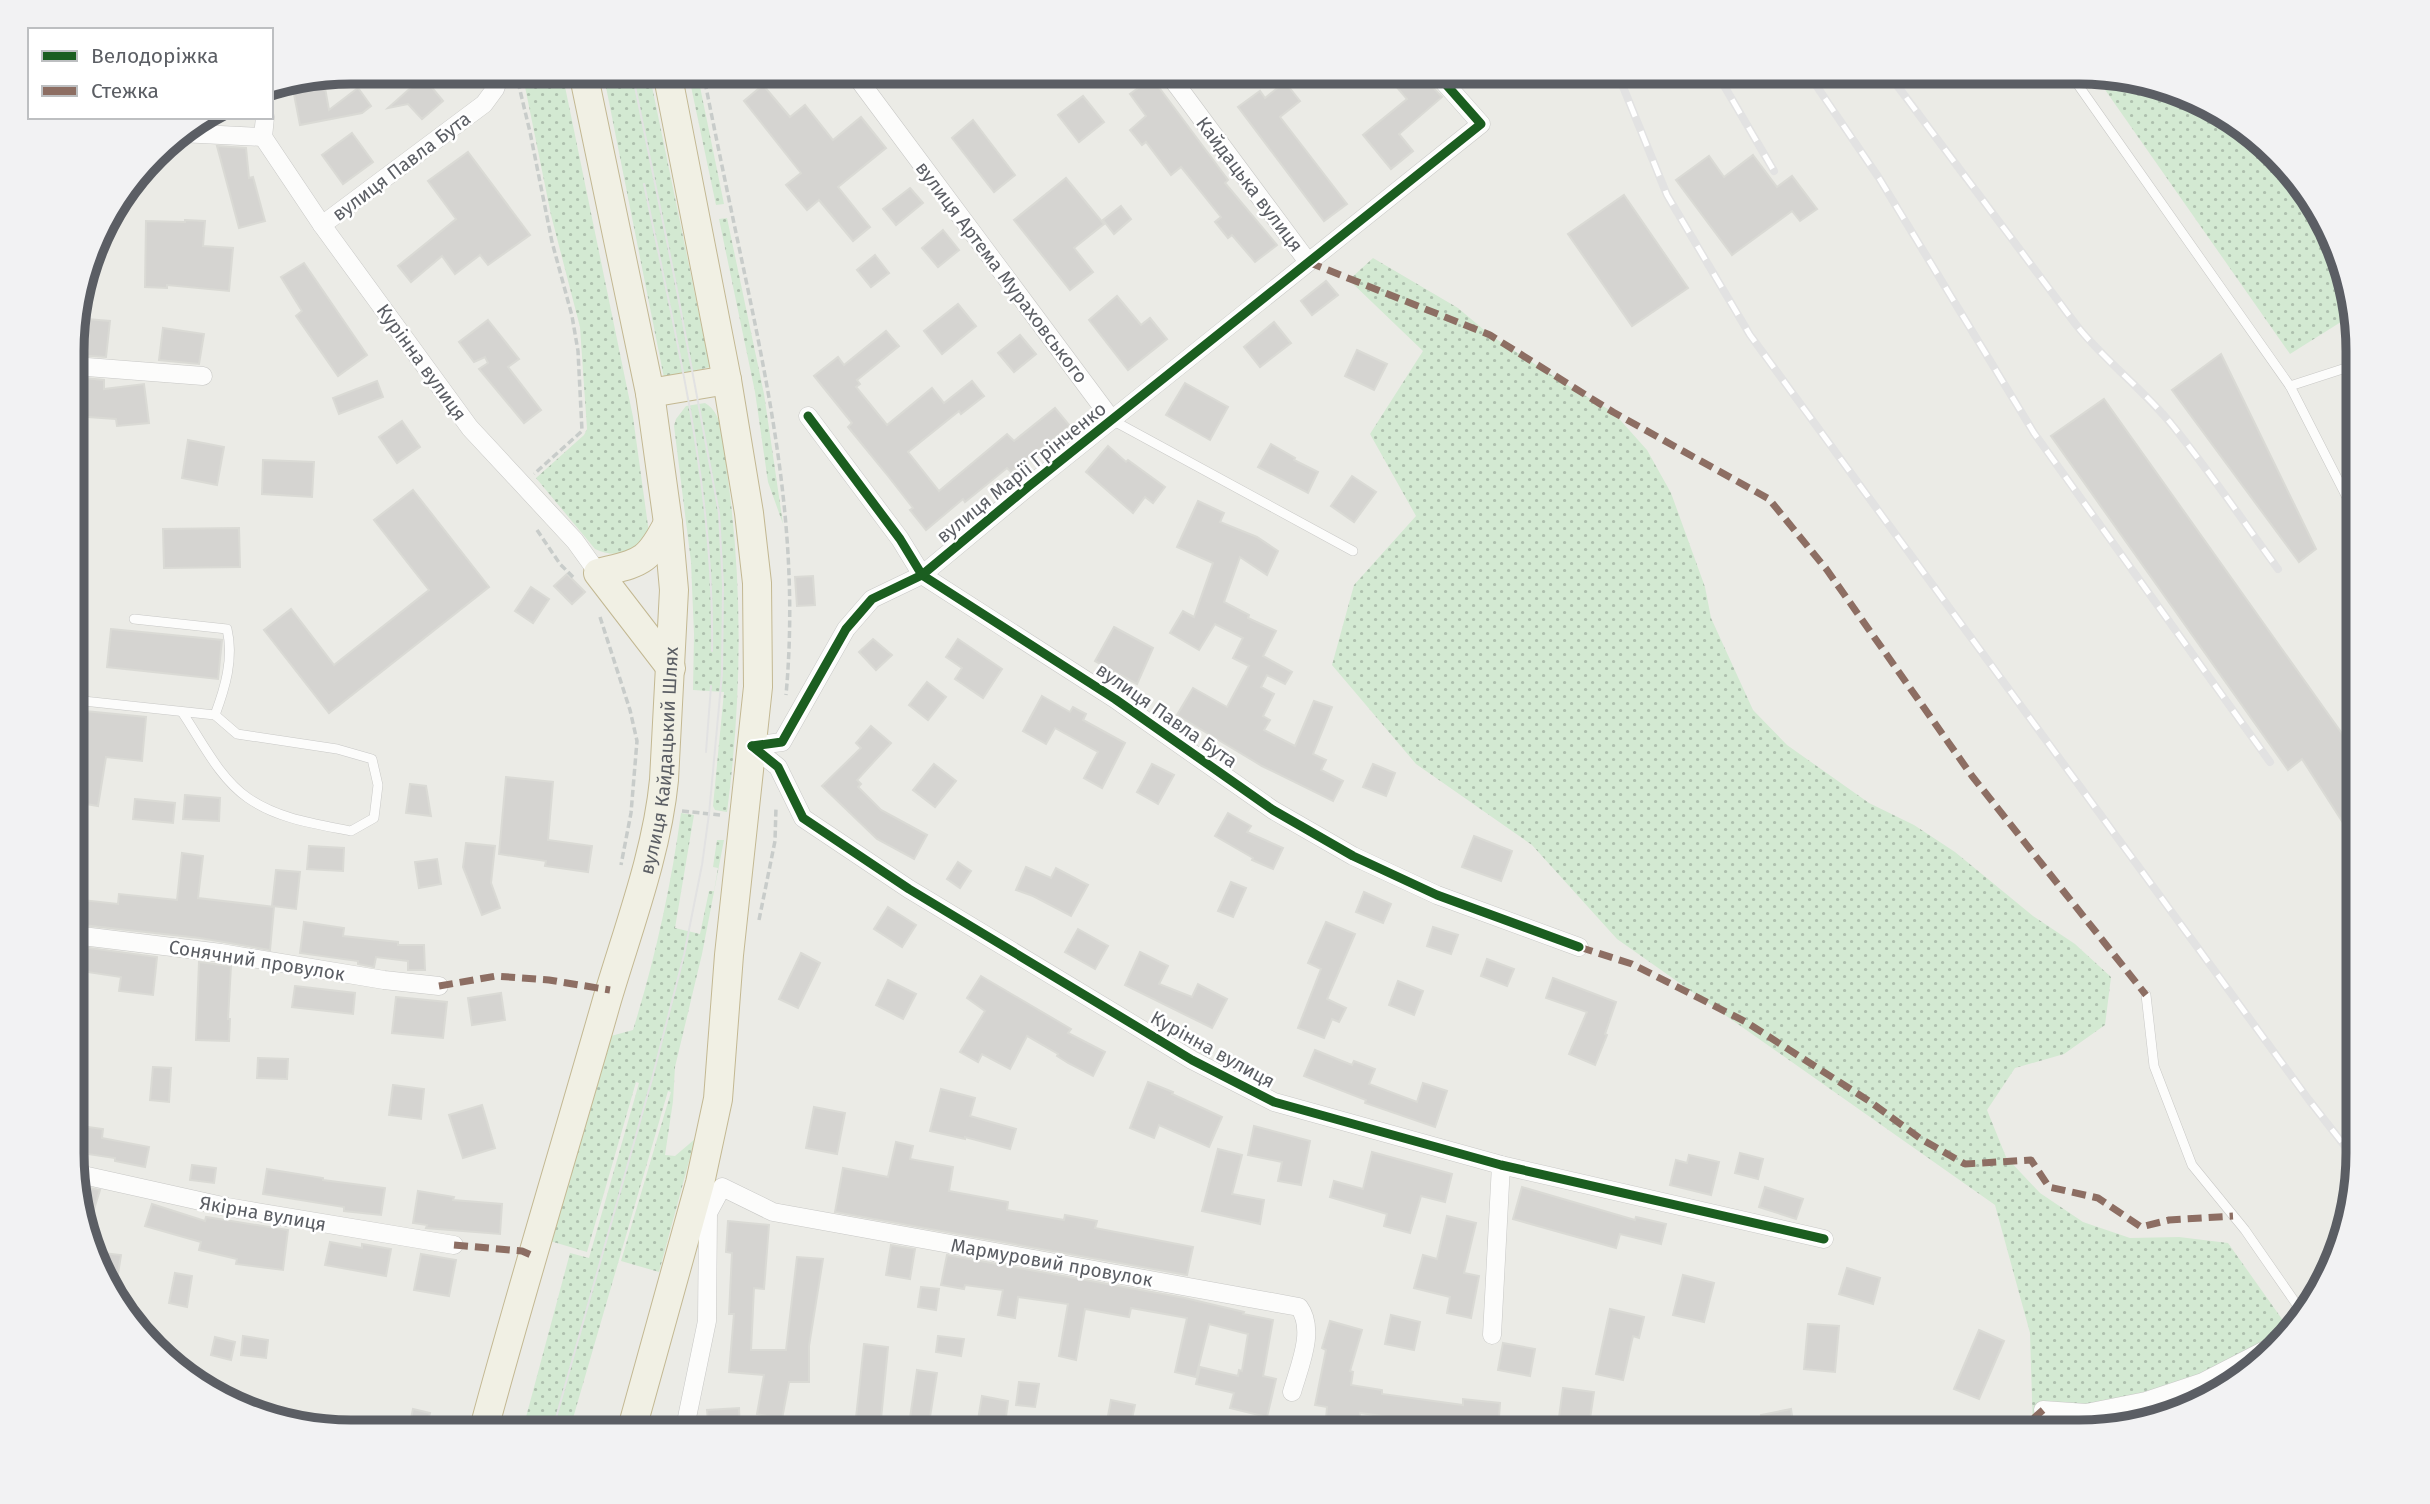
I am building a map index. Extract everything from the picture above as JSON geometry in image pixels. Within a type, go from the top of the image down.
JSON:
[{"type":"highway","name":"вулиця Кайдацький Шлях","points":[[486,1420],[531,1255],[576,1109],[661,808],[674,590],[668,523],[650,393],[586,84]]},
{"type":"highway","points":[[635,1420],[711,1185],[729,955],[758,687],[757,583],[749,513],[727,380],[669,84]]},
{"type":"highway","points":[[650,393],[727,380]]},
{"type":"highway","points":[[668,523],[654,549],[637,563],[587,577],[671,668]]},
{"type":"street","name":"вулиця Павла Бута","points":[[322,225],[484,104],[499,84]]},
{"type":"street","name":"вулиця Артема Мураховського","points":[[862,84],[1112,420]]},
{"type":"street","name":"Кайдацька вулиця","points":[[1175,84],[1308,262]]},
{"type":"street","name":"вулиця Марії Грінченко","points":[[752,746],[782,742],[846,629],[872,599],[922,575],[1029,485],[1481,124],[1446,84]]},
{"type":"street","points":[[197,134],[263,136],[265,119]]},
{"type":"street","name":"Курінна вулиця","points":[[263,136],[322,225],[470,428],[576,541],[587,577]]},
{"type":"street","points":[[84,367],[203,376]]},
{"type":"street","name":"вулиця Павла Бута","points":[[808,416],[900,539],[922,575],[1115,699],[1273,810],[1353,856],[1437,895],[1579,947]]},
{"type":"street","name":"Курінна вулиця","points":[[752,746],[778,768],[803,818],[909,889],[1192,1060],[1274,1102],[1502,1165],[1824,1239]]},
{"type":"street","name":"Сонячний провулок","points":[[84,936],[221,953],[384,980],[439,986]]},
{"type":"street","points":[[1492,1335],[1502,1165]]},
{"type":"street","name":"Якірна вулиця","points":[[85,1176],[227,1208],[454,1245]]},
{"type":"street","points":[[686,1420],[707,1321],[708,1213],[711,1185]]},
{"type":"street","name":"Мармуровий провулок","points":[[711,1185],[773,1212],[1299,1307],[1305,1315],[1307,1334],[1292,1392]]},
{"type":"street","points":[[2043,1410],[2086,1413],[2146,1401],[2203,1382],[2251,1358]]},
{"type":"lane","points":[[2077,84],[2290,386],[2346,496]]},
{"type":"lane","points":[[2290,386],[2346,368]]},
{"type":"lane","name":"вулиця Артема Мураховського","points":[[1112,420],[1353,551]]},
{"type":"lane","points":[[134,619],[227,629],[228,680],[215,715]]},
{"type":"lane","points":[[84,701],[215,715],[237,734],[337,749],[372,759],[378,785],[374,818],[351,831],[292,819],[248,798],[221,771],[182,712]]},
{"type":"lane","points":[[2146,995],[2154,1066],[2192,1165],[2245,1230],[2298,1306]]},
{"type":"path","points":[[512,84],[530,132],[552,242],[572,316],[578,351],[582,431],[523,484]]},
{"type":"path","points":[[533,523],[560,564],[587,577]]},
{"type":"path","points":[[597,609],[630,709],[637,741],[631,805],[621,866]]},
{"type":"path","points":[[631,805],[724,816],[722,831],[775,841]]},
{"type":"green space","points":[[524,84],[564,84],[633,417],[649,533],[639,545],[618,554],[595,549],[536,478],[584,435],[587,429],[580,327],[551,215]]},
{"type":"green space","points":[[605,84],[651,84],[710,367],[664,378]]},
{"type":"green space","points":[[691,84],[699,84],[724,204],[716,205]]},
{"type":"green space","points":[[2102,85],[2131,89],[2165,98],[2212,120],[2241,139],[2268,162],[2301,203],[2332,265],[2344,320],[2290,354]]},
{"type":"green space","points":[[727,218],[764,394],[783,524],[768,482],[755,392],[719,219]]},
{"type":"green space","points":[[1373,258],[1458,308],[1490,335],[1613,412],[1647,450],[1671,493],[1705,587],[1711,618],[1753,710],[1787,745],[1869,803],[1914,825],[1955,852],[2033,916],[2075,944],[2111,977],[2105,1025],[2064,1054],[2015,1068],[1987,1110],[2006,1157],[2040,1193],[2083,1222],[2130,1238],[2179,1237],[2228,1243],[2285,1323],[2255,1354],[2212,1384],[2165,1406],[2114,1418],[2033,1420],[2030,1333],[1995,1205],[1617,939],[1532,845],[1416,764],[1332,665],[1354,585],[1416,516],[1370,434],[1423,351],[1349,280]]},
{"type":"green space","points":[[705,403],[717,416],[723,434],[736,557],[738,684],[727,812],[715,810],[713,806],[724,692],[693,690],[691,562],[674,426],[686,406]]},
{"type":"green space","points":[[681,813],[694,815],[675,928],[700,934],[709,891],[714,891],[718,868],[713,867],[717,840],[724,840],[702,954],[675,1067],[665,1155],[675,1156],[695,1139],[659,1272],[621,1261],[671,1092],[668,1091],[572,1420],[525,1420],[570,1253],[589,1258],[639,1083],[636,1082],[587,1252],[550,1241],[611,1036],[633,1030],[662,923]]},
{"type":"building","points":[[415,84],[429,84],[443,101],[422,119],[408,104],[388,108]]},
{"type":"building","points":[[1144,84],[1156,84],[1228,180],[1225,183],[1277,245],[1255,262],[1232,235],[1228,238],[1215,222],[1221,217],[1181,167],[1171,175],[1146,142],[1142,145],[1130,130],[1146,116],[1130,94]]},
{"type":"building","points":[[1282,84],[1287,84],[1300,101],[1280,117],[1347,204],[1324,221],[1238,107],[1260,91],[1265,98]]},
{"type":"building","points":[[1394,84],[1430,84],[1442,97],[1399,134],[1413,151],[1391,169],[1363,135],[1407,99]]},
{"type":"building","points":[[763,85],[790,117],[805,105],[833,140],[861,117],[886,148],[838,187],[870,227],[853,241],[819,200],[807,210],[786,185],[801,173],[744,101]]},
{"type":"building","points":[[325,86],[329,110],[358,88],[371,106],[362,113],[300,125],[293,90]]},
{"type":"building","points":[[1083,96],[1104,122],[1079,142],[1058,115]]},
{"type":"building","points":[[973,120],[1015,175],[994,192],[952,138]]},
{"type":"building","points":[[352,133],[373,162],[343,184],[322,155]]},
{"type":"building","points":[[217,146],[246,148],[249,178],[253,177],[265,221],[239,228]]},
{"type":"building","points":[[468,152],[530,235],[488,265],[480,255],[455,274],[442,256],[411,282],[398,266],[456,219],[428,181]]},
{"type":"building","points":[[1753,155],[1777,187],[1792,176],[1817,209],[1800,221],[1792,211],[1732,255],[1676,180],[1709,156],[1724,177]]},
{"type":"building","points":[[1066,178],[1104,224],[1074,248],[1093,272],[1070,290],[1014,220]]},
{"type":"building","points":[[910,188],[923,203],[896,225],[883,209]]},
{"type":"building","points":[[1624,195],[1688,288],[1632,326],[1568,234]]},
{"type":"building","points":[[1121,206],[1131,219],[1114,234],[1103,220]]},
{"type":"building","points":[[146,221],[205,221],[203,246],[233,248],[229,291],[167,285],[167,288],[145,287]]},
{"type":"building","points":[[943,230],[959,250],[938,267],[922,248]]},
{"type":"building","points":[[875,255],[889,273],[871,287],[857,270]]},
{"type":"building","points":[[304,263],[367,355],[338,376],[296,316],[302,311],[281,277]]},
{"type":"building","points":[[1326,281],[1338,295],[1312,315],[1301,301]]},
{"type":"building","points":[[1117,296],[1141,325],[1150,318],[1167,339],[1128,370],[1089,320]]},
{"type":"building","points":[[958,304],[976,326],[942,354],[924,331]]},
{"type":"building","points":[[86,319],[110,321],[106,357],[84,356]]},
{"type":"building","points":[[488,320],[519,359],[508,367],[541,410],[524,423],[479,369],[488,363],[485,357],[474,362],[459,342]]},
{"type":"building","points":[[1274,322],[1291,343],[1260,367],[1244,347]]},
{"type":"building","points":[[163,328],[204,334],[199,364],[159,360]]},
{"type":"building","points":[[886,331],[899,346],[857,380],[860,384],[856,387],[887,425],[932,388],[944,403],[972,381],[984,396],[961,414],[959,411],[908,452],[939,491],[1007,434],[1014,441],[1055,408],[1070,426],[1011,472],[1007,468],[965,502],[963,499],[926,530],[910,510],[913,508],[848,427],[852,423],[814,376],[838,357],[844,365]]},
{"type":"building","points":[[1020,335],[1036,354],[1014,372],[998,353]]},
{"type":"building","points":[[1357,350],[1387,364],[1374,390],[1345,376]]},
{"type":"building","points":[[2221,354],[2316,549],[2299,562],[2172,390]]},
{"type":"building","points":[[84,378],[104,380],[104,389],[144,384],[149,423],[117,426],[116,419],[84,417]]},
{"type":"building","points":[[377,381],[383,397],[339,414],[333,398]]},
{"type":"building","points":[[1185,383],[1228,407],[1210,440],[1166,415]]},
{"type":"building","points":[[2104,399],[2346,739],[2346,827],[2302,759],[2288,770],[2051,436]]},
{"type":"building","points":[[402,421],[420,447],[397,463],[379,437]]},
{"type":"building","points":[[188,440],[224,447],[217,485],[182,478]]},
{"type":"building","points":[[1271,444],[1318,472],[1308,493],[1258,467]]},
{"type":"building","points":[[1108,446],[1126,462],[1128,460],[1165,487],[1153,503],[1145,497],[1133,513],[1086,472]]},
{"type":"building","points":[[263,460],[314,462],[312,497],[262,494]]},
{"type":"building","points":[[1352,476],[1376,492],[1354,522],[1331,506]]},
{"type":"building","points":[[413,490],[489,587],[329,713],[264,630],[291,609],[334,665],[429,590],[374,520]]},
{"type":"building","points":[[1198,501],[1224,513],[1220,522],[1257,537],[1278,551],[1267,575],[1240,557],[1224,602],[1249,615],[1248,618],[1276,631],[1263,656],[1292,672],[1285,684],[1267,675],[1261,687],[1274,694],[1263,716],[1270,720],[1264,730],[1295,746],[1314,701],[1332,707],[1313,754],[1326,760],[1321,770],[1343,781],[1333,801],[1262,766],[1177,715],[1193,688],[1227,707],[1249,666],[1233,658],[1243,638],[1215,624],[1199,650],[1170,633],[1183,611],[1194,617],[1213,563],[1177,547]]},
{"type":"building","points":[[239,528],[240,567],[164,568],[163,529]]},
{"type":"building","points":[[567,574],[585,592],[572,604],[554,586]]},
{"type":"building","points":[[813,576],[815,605],[797,606],[795,577]]},
{"type":"building","points":[[531,587],[549,599],[533,623],[515,611]]},
{"type":"building","points":[[1114,627],[1153,648],[1137,684],[1095,661]]},
{"type":"building","points":[[111,629],[222,640],[218,679],[107,667]]},
{"type":"building","points":[[873,639],[892,655],[876,670],[859,652]]},
{"type":"building","points":[[958,639],[1002,669],[983,698],[955,679],[962,668],[946,657]]},
{"type":"building","points":[[927,682],[946,697],[928,720],[909,705]]},
{"type":"building","points":[[1042,696],[1070,712],[1073,707],[1086,714],[1083,720],[1125,743],[1102,788],[1084,778],[1098,752],[1055,728],[1046,744],[1023,731]]},
{"type":"building","points":[[84,711],[146,717],[142,761],[106,757],[98,806],[84,804]]},
{"type":"building","points":[[871,726],[891,743],[857,780],[861,784],[858,787],[881,810],[927,835],[914,859],[877,839],[822,786],[861,748],[856,743]]},
{"type":"building","points":[[934,764],[956,781],[935,807],[913,790]]},
{"type":"building","points":[[1152,764],[1174,775],[1158,804],[1137,792]]},
{"type":"building","points":[[1373,764],[1395,773],[1386,796],[1363,787]]},
{"type":"building","points":[[506,777],[553,782],[548,840],[592,846],[588,872],[545,866],[546,861],[499,854]]},
{"type":"building","points":[[410,784],[426,786],[431,816],[406,813]]},
{"type":"building","points":[[185,795],[220,798],[219,821],[183,819]]},
{"type":"building","points":[[135,799],[175,803],[173,823],[133,819]]},
{"type":"building","points":[[1228,813],[1251,826],[1247,832],[1283,848],[1273,869],[1252,860],[1253,858],[1215,836]]},
{"type":"building","points":[[1474,836],[1512,851],[1501,881],[1462,867]]},
{"type":"building","points":[[466,843],[495,846],[491,883],[500,908],[482,915],[463,867]]},
{"type":"building","points":[[309,846],[344,848],[343,871],[307,869]]},
{"type":"building","points":[[182,853],[203,856],[198,898],[274,907],[270,950],[200,938],[84,925],[84,900],[118,904],[119,894],[177,900]]},
{"type":"building","points":[[437,859],[441,884],[419,888],[415,862]]},
{"type":"building","points":[[958,862],[971,871],[960,888],[947,879]]},
{"type":"building","points":[[1026,867],[1051,878],[1056,868],[1088,885],[1071,916],[1016,890]]},
{"type":"building","points":[[276,870],[300,872],[296,909],[272,906]]},
{"type":"building","points":[[1231,882],[1246,888],[1233,917],[1218,911]]},
{"type":"building","points":[[1364,892],[1391,904],[1383,923],[1356,912]]},
{"type":"building","points":[[888,907],[916,925],[902,947],[874,929]]},
{"type":"building","points":[[304,922],[344,928],[343,936],[398,942],[398,945],[424,945],[425,970],[408,970],[408,961],[376,957],[374,967],[358,964],[358,961],[300,953]]},
{"type":"building","points":[[1326,922],[1355,934],[1327,999],[1346,1008],[1339,1022],[1332,1019],[1324,1038],[1298,1028],[1321,969],[1308,963]]},
{"type":"building","points":[[1433,927],[1458,935],[1451,954],[1427,946]]},
{"type":"building","points":[[1078,929],[1108,946],[1095,969],[1065,952]]},
{"type":"building","points":[[84,947],[157,957],[153,995],[119,991],[121,977],[84,971]]},
{"type":"building","points":[[1140,952],[1168,966],[1159,984],[1192,997],[1198,984],[1227,999],[1212,1028],[1125,985]]},
{"type":"building","points":[[801,953],[820,963],[798,1008],[779,999]]},
{"type":"building","points":[[1487,959],[1514,969],[1507,986],[1481,976]]},
{"type":"building","points":[[199,962],[231,966],[229,1041],[196,1040]]},
{"type":"building","points":[[981,976],[1071,1029],[1068,1033],[1105,1052],[1093,1076],[1027,1036],[1010,1069],[982,1054],[978,1062],[960,1052],[985,1011],[967,998]]},
{"type":"building","points":[[1553,978],[1616,1002],[1595,1065],[1569,1054],[1587,1012],[1546,998]]},
{"type":"building","points":[[888,980],[916,994],[903,1019],[876,1005]]},
{"type":"building","points":[[1398,981],[1423,991],[1414,1015],[1389,1005]]},
{"type":"building","points":[[295,986],[355,993],[353,1014],[292,1007]]},
{"type":"building","points":[[501,993],[505,1020],[472,1025],[468,998]]},
{"type":"building","points":[[396,997],[447,1002],[443,1038],[392,1033]]},
{"type":"building","points":[[1315,1050],[1352,1065],[1354,1061],[1375,1069],[1369,1084],[1417,1102],[1423,1083],[1447,1091],[1435,1127],[1365,1103],[1366,1100],[1304,1076]]},
{"type":"building","points":[[258,1058],[288,1059],[287,1079],[257,1078]]},
{"type":"building","points":[[153,1067],[171,1068],[169,1102],[150,1100]]},
{"type":"building","points":[[1148,1082],[1222,1117],[1209,1147],[1159,1125],[1154,1138],[1130,1128]]},
{"type":"building","points":[[393,1085],[424,1089],[421,1119],[389,1115]]},
{"type":"building","points":[[941,1089],[975,1098],[970,1116],[1016,1129],[1010,1149],[930,1131]]},
{"type":"building","points":[[482,1105],[495,1148],[463,1158],[449,1115]]},
{"type":"building","points":[[814,1107],[845,1113],[837,1154],[806,1148]]},
{"type":"building","points":[[84,1126],[103,1129],[102,1138],[149,1147],[145,1167],[115,1161],[115,1158],[84,1153]]},
{"type":"building","points":[[1254,1126],[1310,1141],[1301,1185],[1278,1181],[1282,1162],[1248,1155]]},
{"type":"building","points":[[896,1142],[913,1146],[910,1159],[953,1167],[949,1191],[1008,1202],[1007,1210],[1064,1220],[1065,1215],[1097,1221],[1095,1228],[1193,1247],[1187,1275],[835,1212],[843,1168],[888,1177]]},
{"type":"building","points":[[1218,1149],[1242,1155],[1232,1194],[1264,1200],[1260,1224],[1202,1211]]},
{"type":"building","points":[[1372,1152],[1452,1174],[1445,1202],[1421,1196],[1410,1233],[1384,1226],[1387,1214],[1330,1197],[1334,1181],[1363,1189]]},
{"type":"building","points":[[1740,1153],[1763,1159],[1758,1179],[1735,1173]]},
{"type":"building","points":[[1689,1155],[1719,1162],[1711,1195],[1670,1185],[1676,1160],[1687,1163]]},
{"type":"building","points":[[192,1165],[216,1168],[214,1183],[190,1180]]},
{"type":"building","points":[[267,1169],[385,1188],[381,1215],[344,1211],[344,1207],[263,1194]]},
{"type":"building","points":[[86,1187],[100,1190],[92,1216]]},
{"type":"building","points":[[1522,1187],[1635,1220],[1636,1217],[1666,1224],[1661,1244],[1620,1234],[1616,1248],[1513,1219]]},
{"type":"building","points":[[1765,1187],[1803,1199],[1796,1219],[1759,1207]]},
{"type":"building","points":[[418,1191],[454,1197],[453,1200],[502,1204],[500,1234],[426,1228],[427,1225],[413,1223]]},
{"type":"building","points":[[152,1204],[205,1221],[206,1217],[288,1230],[283,1270],[236,1264],[237,1259],[199,1250],[201,1242],[145,1226]]},
{"type":"building","points":[[1447,1216],[1476,1223],[1464,1273],[1479,1276],[1471,1318],[1447,1313],[1450,1297],[1414,1288],[1423,1255],[1437,1259]]},
{"type":"building","points":[[728,1221],[769,1225],[764,1289],[754,1288],[751,1350],[786,1350],[797,1257],[823,1259],[809,1346],[809,1382],[789,1382],[782,1419],[757,1414],[764,1375],[729,1372],[734,1314],[729,1314],[732,1253],[726,1252]]},
{"type":"building","points":[[330,1242],[362,1248],[362,1244],[391,1249],[386,1276],[325,1265]]},
{"type":"building","points":[[891,1245],[915,1249],[910,1279],[886,1275]]},
{"type":"building","points":[[103,1253],[121,1255],[118,1274],[113,1273]]},
{"type":"building","points":[[421,1254],[456,1260],[449,1296],[414,1290]]},
{"type":"building","points":[[947,1255],[1185,1298],[1273,1320],[1263,1376],[1276,1379],[1267,1417],[1230,1408],[1234,1393],[1196,1384],[1200,1367],[1238,1376],[1239,1370],[1242,1371],[1248,1334],[1209,1324],[1196,1377],[1175,1372],[1187,1318],[1131,1308],[1129,1317],[1085,1309],[1076,1360],[1059,1356],[1068,1304],[1018,1297],[1015,1318],[998,1315],[1003,1290],[965,1285],[964,1289],[941,1285]]},
{"type":"building","points":[[1847,1268],[1880,1278],[1873,1304],[1839,1294]]},
{"type":"building","points":[[175,1273],[192,1276],[187,1307],[169,1303]]},
{"type":"building","points":[[1683,1275],[1714,1283],[1704,1322],[1673,1315]]},
{"type":"building","points":[[921,1287],[939,1289],[936,1310],[918,1307]]},
{"type":"building","points":[[1610,1309],[1644,1317],[1639,1338],[1633,1336],[1623,1380],[1596,1374]]},
{"type":"building","points":[[1391,1315],[1420,1322],[1414,1350],[1385,1344]]},
{"type":"building","points":[[1330,1321],[1362,1330],[1350,1371],[1353,1372],[1351,1385],[1382,1390],[1382,1394],[1463,1405],[1463,1399],[1500,1403],[1499,1420],[1403,1420],[1360,1413],[1359,1420],[1326,1420],[1327,1407],[1315,1405],[1326,1350],[1322,1348]]},
{"type":"building","points":[[1808,1324],[1839,1326],[1835,1372],[1804,1369]]},
{"type":"building","points":[[1979,1330],[2004,1341],[1979,1399],[1954,1389]]},
{"type":"building","points":[[243,1336],[268,1340],[266,1358],[241,1355]]},
{"type":"building","points":[[938,1336],[964,1339],[961,1356],[936,1352]]},
{"type":"building","points":[[215,1337],[235,1342],[231,1360],[211,1355]]},
{"type":"building","points":[[1503,1343],[1535,1349],[1530,1376],[1498,1370]]},
{"type":"building","points":[[864,1344],[888,1347],[881,1420],[856,1420]]},
{"type":"building","points":[[917,1370],[937,1373],[930,1417],[948,1420],[910,1420]]},
{"type":"building","points":[[1019,1382],[1039,1384],[1035,1407],[1016,1405]]},
{"type":"building","points":[[1563,1388],[1594,1392],[1590,1420],[1559,1420]]},
{"type":"building","points":[[982,1396],[1008,1401],[1006,1420],[978,1420]]},
{"type":"building","points":[[1111,1400],[1135,1405],[1132,1420],[1107,1420]]},
{"type":"building","points":[[739,1408],[740,1420],[708,1420],[707,1410]]},
{"type":"building","points":[[413,1409],[430,1413],[428,1420],[411,1420]]},
{"type":"building","points":[[1791,1409],[1793,1420],[1762,1420],[1761,1415]]},
{"type":"tram line","points":[[555,1420],[652,1079],[684,955],[709,814],[722,674],[723,585],[719,513],[634,84]]},
{"type":"tram line","points":[[644,184],[680,357],[700,474],[707,533],[712,651]]},
{"type":"tram line","points":[[706,752],[711,686]]},
{"type":"railway","points":[[1622,84],[1667,195],[1750,335],[2346,1148]]},
{"type":"railway","points":[[1723,84],[1774,171]]},
{"type":"railway","points":[[1815,84],[1879,178],[2034,433],[2270,762]]},
{"type":"railway","points":[[1896,84],[2077,326],[2173,426],[2278,569]]},
{"type":"marked path","points":[[1308,262],[1490,335],[1613,412],[1769,499],[1827,570],[1972,776],[2146,995]]},
{"type":"marked path","points":[[1579,947],[1632,964],[1746,1022],[1869,1101],[1921,1139],[1965,1164],[2031,1160],[2049,1187],[2098,1198],[2141,1227],[2169,1220],[2233,1216]]},
{"type":"marked path","points":[[439,986],[496,976],[549,980],[610,990]]},
{"type":"marked path","points":[[454,1245],[522,1251],[531,1255]]},
{"type":"marked path","points":[[2032,1420],[2043,1410]]},
{"type":"cycle path","points":[[752,746],[782,742],[846,629],[872,599],[922,575],[1481,124],[1446,84]]},
{"type":"cycle path","points":[[808,416],[900,539],[922,575],[1115,699],[1273,810],[1353,856],[1437,895],[1579,947]]},
{"type":"cycle path","points":[[752,746],[778,767],[803,818],[909,889],[1192,1060],[1274,1102],[1501,1165],[1824,1239]]}]
